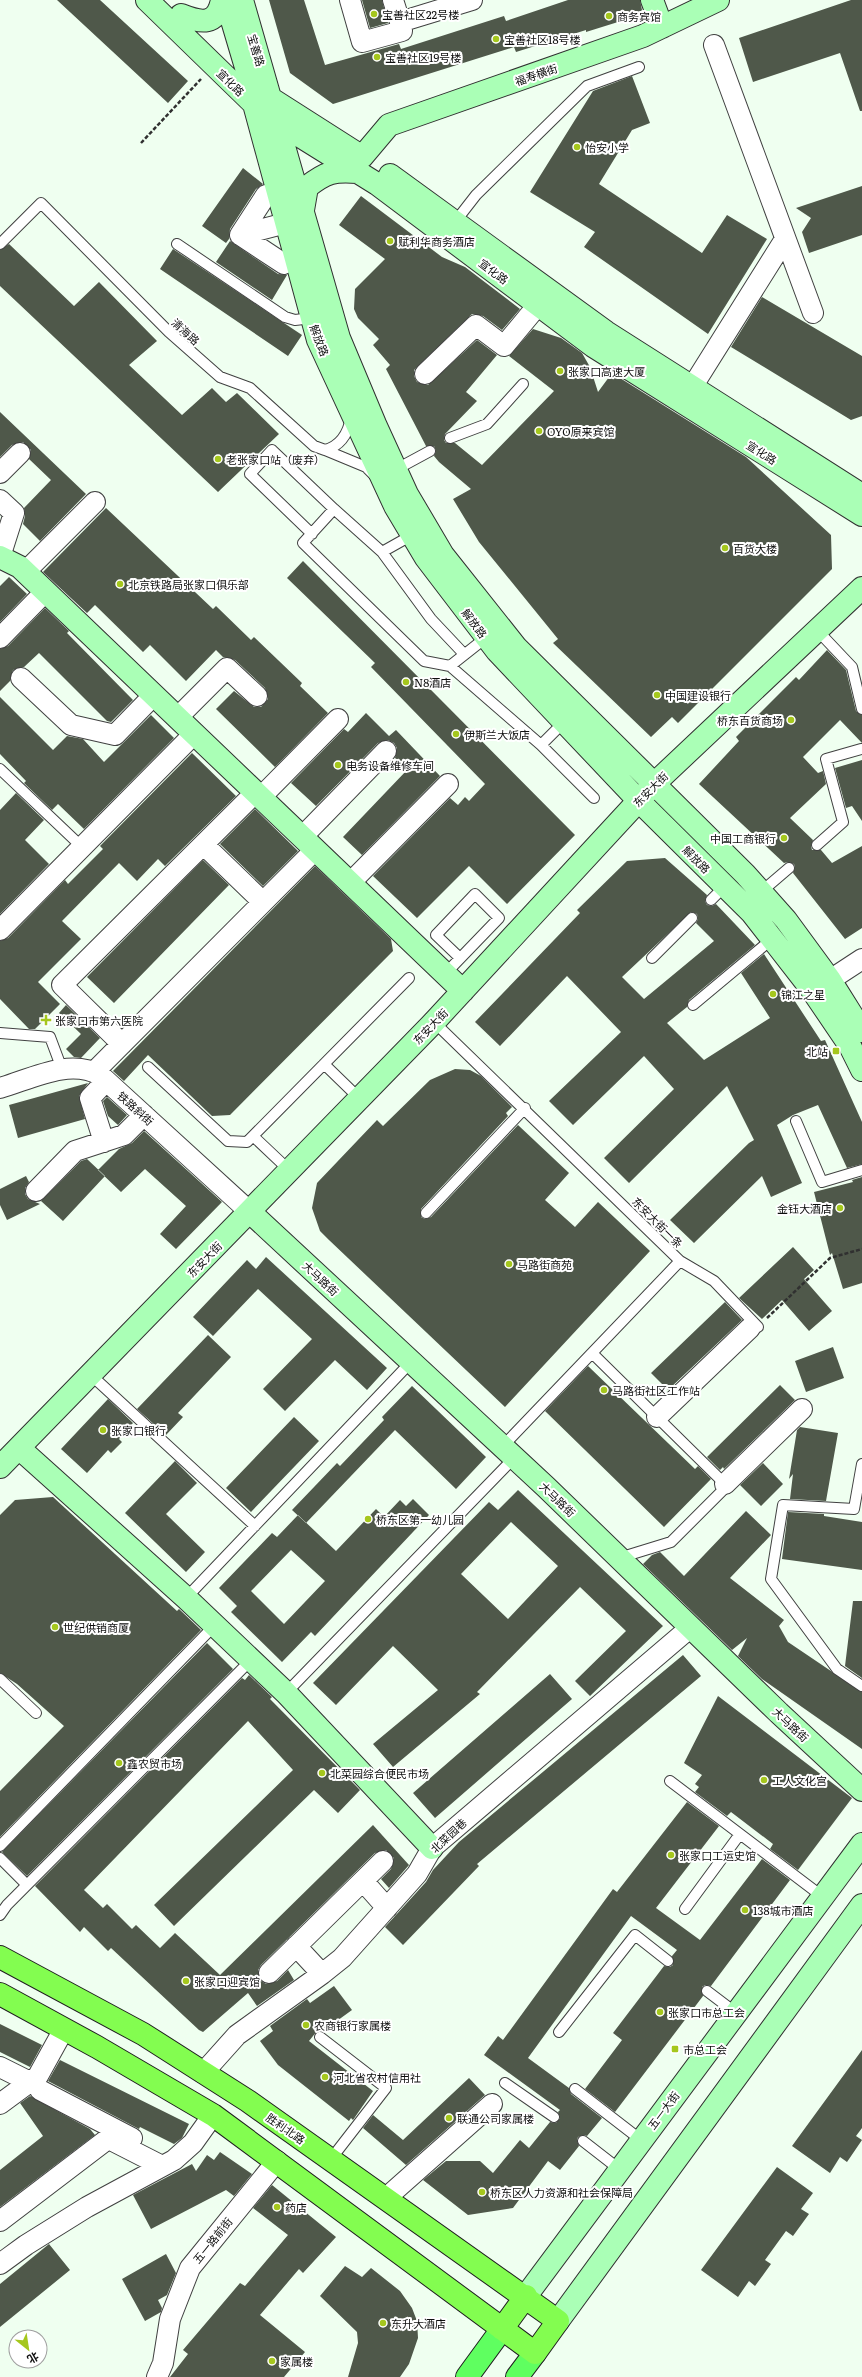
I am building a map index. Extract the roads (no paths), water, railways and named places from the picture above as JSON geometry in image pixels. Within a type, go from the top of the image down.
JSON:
[{"type":"highway","name":"胜利北路","points":[[0,1957],[143,2034],[203,2072],[331,2159],[526,2296],[558,2321]]},
{"type":"highway","points":[[0,1994],[213,2115],[535,2353],[558,2321]]},
{"type":"highway","name":"五一大街","points":[[502,2329],[526,2296]]},
{"type":"main road","name":"宣化路","points":[[147,0],[214,65],[263,102],[360,165],[455,222],[567,314],[593,346],[688,394],[862,494]]},
{"type":"main road","name":"宣化路","points":[[166,0],[250,81],[263,102]]},
{"type":"main road","points":[[181,15],[196,22],[208,21],[220,11],[222,0]]},
{"type":"main road","name":"宝善路","points":[[226,0],[250,81]]},
{"type":"main road","name":"宝善路","points":[[242,0],[263,102]]},
{"type":"main road","points":[[652,0],[662,27]]},
{"type":"main road","name":"福寿横街","points":[[360,165],[389,125],[643,36],[718,0]]},
{"type":"main road","name":"解放路","points":[[263,102],[279,123],[312,318],[318,340],[360,410],[392,481],[419,531],[426,558],[492,632],[571,716],[638,800],[718,893],[752,912],[812,990],[842,1034],[862,1070]]},
{"type":"main road","name":"解放路","points":[[263,102],[294,217],[339,338],[360,410]]},
{"type":"main road","name":"宣化路","points":[[279,123],[360,165],[377,184],[538,304],[567,314]]},
{"type":"main road","points":[[294,217],[306,187],[316,179],[330,172],[360,165]]},
{"type":"main road","name":"宣化路","points":[[688,394],[862,515]]},
{"type":"main road","points":[[0,557],[13,562],[25,572],[463,991]]},
{"type":"main road","name":"东安大街","points":[[0,1468],[434,1022],[638,800],[862,588]]},
{"type":"main road","name":"解放路","points":[[571,716],[654,784],[761,892],[786,920],[830,980],[862,1031]]},
{"type":"main road","name":"大马路街","points":[[250,1212],[508,1452],[862,1790]]},
{"type":"main road","points":[[19,1448],[186,1598],[286,1693],[432,1848]]},
{"type":"main road","name":"五一大街","points":[[526,2296],[862,1844]]},
{"type":"main road","points":[[558,2321],[862,1905]]},
{"type":"main road","name":"五一大街","points":[[467,2377],[502,2329]]},
{"type":"main road","points":[[517,2377],[535,2353]]},
{"type":"street","points":[[350,0],[362,42],[402,31],[393,0]]},
{"type":"street","points":[[400,22],[472,0]]},
{"type":"street","points":[[714,45],[813,313]]},
{"type":"street","points":[[240,235],[266,195]]},
{"type":"street","points":[[240,235],[294,217]]},
{"type":"street","points":[[240,235],[284,264]]},
{"type":"street","points":[[688,394],[786,238]]},
{"type":"street","points":[[426,374],[476,325],[504,346],[538,304]]},
{"type":"street","points":[[0,473],[20,453]]},
{"type":"street","points":[[0,500],[14,513],[0,557]]},
{"type":"street","points":[[25,572],[95,502]]},
{"type":"street","points":[[0,638],[45,592]]},
{"type":"street","points":[[177,718],[227,668],[257,696]]},
{"type":"street","points":[[21,678],[71,725],[115,734],[154,696]]},
{"type":"street","points":[[122,1044],[62,985],[204,844],[338,719]]},
{"type":"street","points":[[0,930],[194,734]]},
{"type":"street","points":[[104,1142],[90,1098],[100,1076],[122,1044],[263,902],[308,844],[386,751]]},
{"type":"street","points":[[350,883],[448,784]]},
{"type":"street","points":[[204,844],[263,902]]},
{"type":"street","points":[[830,980],[862,959]]},
{"type":"street","points":[[0,1088],[62,1069],[82,1068],[100,1076]]},
{"type":"street","name":"铁路斜街","points":[[100,1076],[250,1212]]},
{"type":"street","points":[[36,1191],[75,1151],[124,1136],[144,1115]]},
{"type":"street","points":[[657,1417],[754,1328]]},
{"type":"street","points":[[725,1484],[802,1409]]},
{"type":"street","name":"北菜园巷","points":[[203,2072],[237,2035],[342,1958],[417,1874],[432,1848],[691,1628]]},
{"type":"street","points":[[269,1973],[383,1861]]},
{"type":"street","points":[[363,1881],[387,1908]]},
{"type":"street","points":[[296,1946],[322,1974]]},
{"type":"street","points":[[0,2104],[35,2086],[38,2076],[64,2029]]},
{"type":"street","points":[[0,2067],[168,2163]]},
{"type":"street","points":[[386,2198],[492,2104]]},
{"type":"street","points":[[0,2264],[26,2245],[87,2207],[168,2163],[193,2143],[213,2115]]},
{"type":"street","points":[[0,2221],[105,2140],[111,2140],[168,2163]]},
{"type":"street","name":"五一路前街","points":[[157,2377],[163,2363],[170,2319],[190,2268],[277,2161]]},
{"type":"lane","points":[[455,222],[476,195],[587,86],[639,67]]},
{"type":"lane","name":"清海路","points":[[0,244],[41,202],[174,337],[220,376],[250,388],[314,446],[325,450]]},
{"type":"lane","points":[[177,244],[285,317],[295,320],[312,318]]},
{"type":"lane","points":[[450,438],[487,424],[523,384]]},
{"type":"lane","points":[[325,450],[339,443],[346,435],[360,410]]},
{"type":"lane","points":[[312,534],[250,474],[272,450],[382,552],[431,619],[464,654]]},
{"type":"lane","points":[[325,450],[366,467],[392,481],[430,451]]},
{"type":"lane","points":[[334,509],[303,544],[424,661],[450,666],[541,745],[594,798]]},
{"type":"lane","points":[[382,552],[419,531]]},
{"type":"lane","points":[[817,630],[852,667],[862,710]]},
{"type":"lane","points":[[450,666],[492,632]]},
{"type":"lane","points":[[541,745],[571,716]]},
{"type":"lane","points":[[817,845],[843,822],[826,759],[861,749]]},
{"type":"lane","points":[[0,769],[82,847]]},
{"type":"lane","points":[[761,892],[789,868]]},
{"type":"lane","points":[[445,974],[499,918],[475,894],[436,935],[460,958]]},
{"type":"lane","points":[[652,958],[692,918]]},
{"type":"lane","points":[[693,1005],[772,939]]},
{"type":"lane","points":[[148,1067],[228,1141],[247,1142],[409,978]]},
{"type":"lane","name":"东安大街一条","points":[[286,1693],[508,1452],[592,1353],[680,1261],[525,1108],[434,1022]]},
{"type":"lane","points":[[0,1033],[50,1037],[62,1069]]},
{"type":"lane","points":[[324,1064],[360,1099]]},
{"type":"lane","points":[[426,1213],[525,1108]]},
{"type":"lane","points":[[796,1121],[822,1182],[862,1170]]},
{"type":"lane","points":[[253,1136],[290,1171]]},
{"type":"lane","points":[[680,1261],[714,1281],[754,1328]]},
{"type":"lane","points":[[592,1353],[727,1486],[671,1542],[619,1558]]},
{"type":"lane","points":[[186,1598],[411,1362]]},
{"type":"lane","points":[[91,1375],[255,1526]]},
{"type":"lane","points":[[862,1464],[854,1509],[783,1504],[771,1579],[837,1669],[862,1686]]},
{"type":"lane","points":[[0,1846],[214,1626]]},
{"type":"lane","points":[[0,1915],[3,1902],[27,1885],[251,1660]]},
{"type":"lane","points":[[0,1679],[36,1713]]},
{"type":"lane","points":[[670,1781],[823,1897]]},
{"type":"lane","points":[[685,1909],[740,1834]]},
{"type":"lane","points":[[0,1858],[27,1885]]},
{"type":"lane","points":[[559,2032],[635,1935],[668,1961]]},
{"type":"lane","points":[[707,1991],[736,2013]]},
{"type":"lane","points":[[320,2037],[386,2088],[331,2159]]},
{"type":"lane","points":[[505,2083],[554,2117]]},
{"type":"lane","points":[[575,2089],[641,2140]]},
{"type":"lane","points":[[583,2141],[619,2169]]},
{"type":"place","name":"宝善社区22号楼","points":[[374,14]]},
{"type":"place","name":"商务宾馆","points":[[609,16]]},
{"type":"place","name":"宝善社区18号楼","points":[[496,39]]},
{"type":"place","name":"宝善社区19号楼","points":[[377,57]]},
{"type":"place","name":"怡安小学","points":[[577,147]]},
{"type":"place","name":"赋利华商务酒店","points":[[390,241]]},
{"type":"place","name":"张家口高速大厦","points":[[560,371]]},
{"type":"place","name":"OYO原来宾馆","points":[[539,431]]},
{"type":"place","name":"老张家口站（废弃）","points":[[218,459]]},
{"type":"place","name":"百货大楼","points":[[725,548]]},
{"type":"place","name":"北京铁路局张家口俱乐部","points":[[120,584]]},
{"type":"place","name":"N8酒店","points":[[406,682]]},
{"type":"place","name":"中国建设银行","points":[[657,695]]},
{"type":"place","name":"桥东百货商场","points":[[791,720]]},
{"type":"place","name":"伊斯兰大饭店","points":[[456,734]]},
{"type":"place","name":"电务设备维修车间","points":[[338,765]]},
{"type":"place","name":"中国工商银行","points":[[784,838]]},
{"type":"place","name":"锦江之星","points":[[773,994]]},
{"type":"place","name":"张家口市第六医院","points":[[46,1020]]},
{"type":"place","name":"北站","points":[[836,1051]]},
{"type":"place","name":"金钰大酒店","points":[[840,1208]]},
{"type":"place","name":"马路街商苑","points":[[509,1264]]},
{"type":"place","name":"马路街社区工作站","points":[[604,1390]]},
{"type":"place","name":"张家口银行","points":[[103,1430]]},
{"type":"place","name":"桥东区第一幼儿园","points":[[368,1519]]},
{"type":"place","name":"世纪供销商厦","points":[[55,1627]]},
{"type":"place","name":"鑫农贸市场","points":[[119,1763]]},
{"type":"place","name":"北菜园综合便民市场","points":[[322,1773]]},
{"type":"place","name":"工人文化宫","points":[[764,1780]]},
{"type":"place","name":"张家口工运史馆","points":[[671,1855]]},
{"type":"place","name":"138城市酒店","points":[[745,1910]]},
{"type":"place","name":"张家口迎宾馆","points":[[186,1981]]},
{"type":"place","name":"张家口市总工会","points":[[660,2012]]},
{"type":"place","name":"农商银行家属楼","points":[[306,2025]]},
{"type":"place","name":"市总工会","points":[[675,2049]]},
{"type":"place","name":"河北省农村信用社","points":[[325,2077]]},
{"type":"place","name":"联通公司家属楼","points":[[449,2118]]},
{"type":"place","name":"桥东区人力资源和社会保障局","points":[[482,2192]]},
{"type":"place","name":"药店","points":[[277,2207]]},
{"type":"place","name":"东升大酒店","points":[[383,2323]]},
{"type":"place","name":"家属楼","points":[[272,2361]]}]
